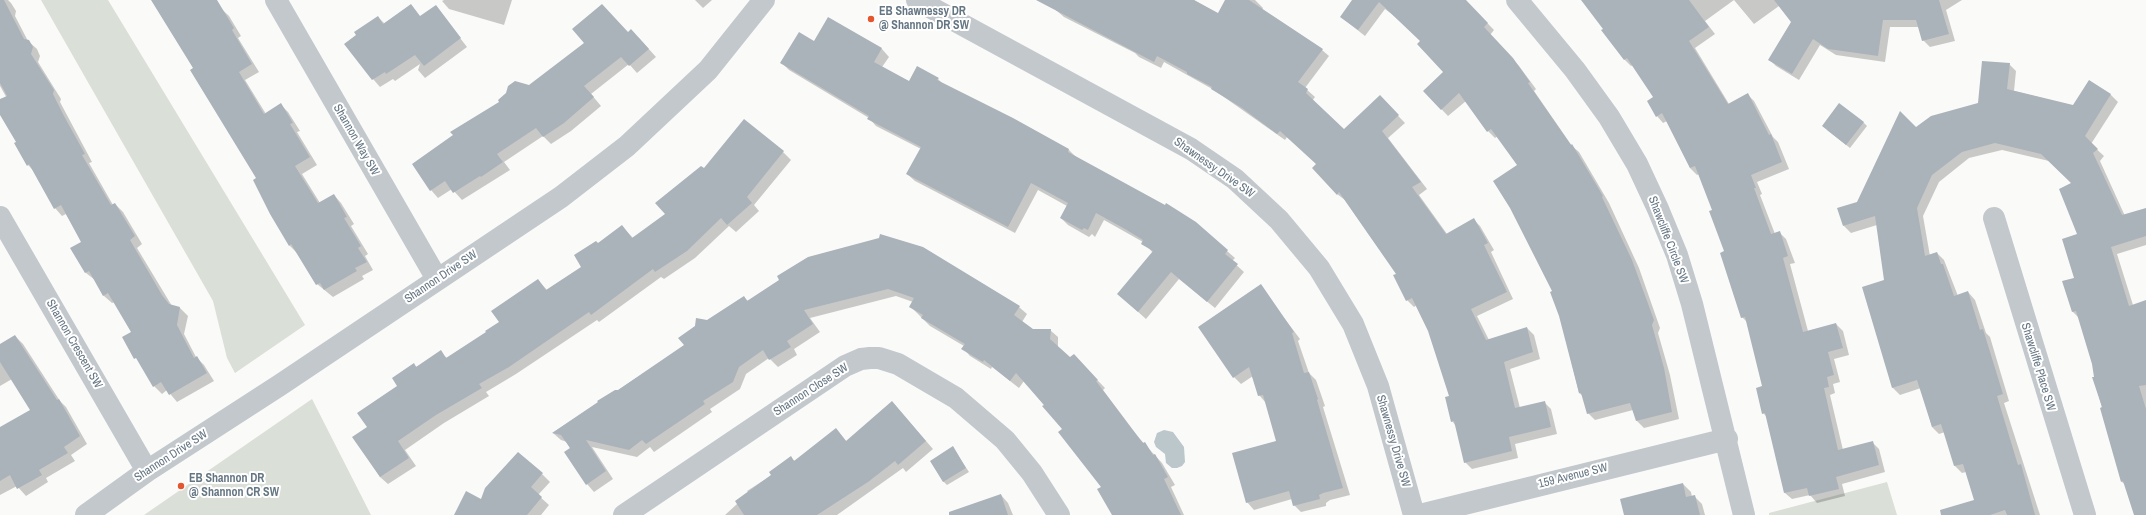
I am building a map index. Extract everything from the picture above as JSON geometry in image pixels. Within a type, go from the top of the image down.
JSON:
[{"type":"street","name":"Shannon Way SW","points":[[276,0],[437,279]]},
{"type":"street","name":"Shannon Drive SW","points":[[86,515],[147,471],[562,196],[627,146],[708,70],[764,0]]},
{"type":"street","name":"Shawnessy Drive SW","points":[[918,0],[1191,149],[1235,179],[1279,220],[1319,268],[1353,324],[1378,386],[1414,515]]},
{"type":"street","name":"Shawcliffe Circle SW","points":[[1517,0],[1570,64],[1609,117],[1636,164],[1658,210],[1677,255],[1692,304],[1727,439],[1744,515]]},
{"type":"street","name":"Shannon Crescent SW","points":[[0,217],[147,471]]},
{"type":"street","name":"Shawcliffe Place SW","points":[[1994,218],[2085,515]]},
{"type":"street","name":"Shannon Close SW","points":[[624,515],[845,366],[861,359],[879,358],[898,364],[956,398],[1005,440],[1032,473],[1060,515]]},
{"type":"street","name":"159 Avenue SW","points":[[1420,515],[1727,439]]},
{"type":"shaded area","points":[[41,0],[108,0],[305,325],[235,373],[227,358],[213,301]]},
{"type":"shaded area","points":[[312,399],[371,515],[144,515]]},
{"type":"shaded area","points":[[1164,430],[1173,432],[1184,447],[1185,462],[1182,466],[1172,468],[1166,463],[1165,454],[1156,447],[1154,442],[1157,433]]},
{"type":"shaded area","points":[[1887,482],[1897,515],[1769,515],[1769,513]]},
{"type":"building","points":[[0,0],[4,0],[24,39],[29,40],[33,47],[31,54],[54,90],[53,94],[85,154],[82,155],[111,205],[115,203],[135,236],[130,240],[162,295],[169,304],[180,307],[177,325],[194,358],[197,356],[207,373],[169,395],[161,382],[153,387],[136,358],[134,359],[122,337],[131,332],[108,293],[103,296],[89,271],[85,273],[70,248],[81,242],[61,205],[54,209],[29,164],[27,166],[14,143],[16,142],[0,115],[0,99],[7,96],[0,83]]},
{"type":"building","points":[[151,0],[217,0],[234,28],[232,30],[252,64],[239,72],[264,114],[281,103],[293,123],[290,124],[310,157],[295,166],[318,203],[334,194],[347,217],[344,218],[361,246],[358,248],[367,262],[355,268],[357,271],[324,290],[320,283],[316,285],[291,244],[289,246],[270,214],[253,180],[256,178],[190,70],[193,68]]},
{"type":"building","points":[[1036,0],[1194,0],[1218,13],[1225,0],[1249,0],[1323,49],[1298,82],[1308,89],[1306,93],[1344,129],[1380,95],[1399,115],[1382,131],[1421,182],[1412,187],[1446,234],[1474,218],[1488,243],[1484,245],[1507,292],[1471,309],[1486,340],[1527,327],[1533,352],[1504,362],[1515,408],[1545,401],[1551,427],[1509,437],[1512,451],[1464,463],[1454,421],[1451,422],[1445,397],[1449,396],[1428,331],[1412,298],[1406,301],[1393,275],[1396,274],[1339,192],[1337,195],[1312,168],[1316,164],[1280,131],[1277,134],[1242,108],[1211,89],[1212,87],[1187,74],[1187,72],[1157,56],[1154,62]]},
{"type":"building","points":[[1352,0],[1466,0],[1488,23],[1484,27],[1513,58],[1530,82],[1528,83],[1571,145],[1572,144],[1603,196],[1602,197],[1632,260],[1654,320],[1652,325],[1664,368],[1672,412],[1636,421],[1630,403],[1587,414],[1581,393],[1579,393],[1559,316],[1550,292],[1552,291],[1510,208],[1493,181],[1517,165],[1491,129],[1487,132],[1459,93],[1441,110],[1423,91],[1443,72],[1417,44],[1420,41],[1379,2],[1358,30],[1340,17]]},
{"type":"building","points":[[1581,0],[1689,0],[1709,27],[1689,41],[1728,104],[1748,93],[1769,135],[1771,134],[1782,162],[1751,175],[1756,188],[1754,188],[1771,234],[1780,231],[1788,256],[1783,258],[1803,332],[1836,323],[1843,348],[1828,352],[1834,375],[1827,377],[1829,387],[1824,388],[1838,450],[1873,441],[1879,465],[1836,477],[1839,489],[1809,496],[1807,488],[1784,493],[1765,413],[1762,414],[1756,388],[1762,386],[1745,317],[1741,318],[1720,253],[1724,251],[1709,211],[1712,210],[1695,166],[1690,168],[1662,113],[1656,117],[1647,101],[1653,97],[1627,58],[1624,60],[1601,30],[1603,29]]},
{"type":"building","points":[[1774,0],[1939,0],[1949,34],[1922,41],[1916,20],[1883,20],[1878,56],[1828,49],[1813,39],[1792,74],[1768,60],[1791,22]]},
{"type":"building","points":[[411,4],[420,16],[436,5],[461,38],[424,66],[415,55],[386,74],[385,72],[372,80],[344,44],[356,35],[354,32],[378,16],[383,24]]},
{"type":"building","points":[[602,4],[628,32],[631,29],[649,49],[629,66],[621,57],[584,86],[594,97],[564,123],[543,137],[536,128],[497,154],[503,162],[453,193],[445,181],[430,191],[412,164],[453,135],[450,132],[499,102],[498,100],[506,93],[508,86],[515,81],[529,85],[584,43],[572,29]]},
{"type":"building","points":[[828,17],[882,48],[874,62],[909,81],[917,66],[939,78],[937,80],[1013,118],[1069,149],[1068,152],[1165,205],[1166,203],[1196,222],[1228,250],[1225,254],[1238,264],[1207,302],[1171,272],[1138,312],[1117,294],[1153,251],[1141,244],[1143,240],[1125,229],[1096,213],[1088,230],[1084,228],[1082,230],[1060,218],[1068,203],[1031,183],[1008,227],[906,174],[921,147],[867,119],[869,116],[780,63],[799,32],[814,41]]},
{"type":"building","points":[[1982,61],[2010,63],[2007,89],[2073,105],[2089,80],[2111,94],[2085,136],[2098,149],[2093,153],[2122,215],[2146,208],[2146,236],[2111,247],[2129,306],[2146,300],[2146,385],[2139,386],[2146,409],[2146,515],[2134,515],[2123,481],[2121,482],[2100,408],[2102,407],[2092,377],[2094,377],[2092,364],[2076,311],[2072,312],[2062,281],[2074,278],[2062,239],[2077,234],[2059,189],[2071,183],[2041,154],[1995,143],[1962,152],[1932,175],[1917,208],[1925,256],[1937,252],[1941,264],[1943,264],[1954,296],[1968,291],[1980,330],[1983,329],[2003,394],[1997,396],[2018,465],[2021,464],[2035,515],[2007,515],[2005,510],[1990,515],[1941,515],[1940,510],[1974,500],[1963,464],[1954,466],[1941,424],[1932,427],[1917,380],[1892,388],[1862,287],[1884,280],[1875,216],[1843,226],[1837,208],[1857,202],[1900,111],[1916,127],[1931,116],[1978,103]]},
{"type":"building","points":[[1839,103],[1864,122],[1846,145],[1822,126]]},
{"type":"building","points":[[744,119],[784,151],[747,197],[752,203],[727,225],[721,218],[687,251],[655,272],[653,269],[591,315],[589,312],[509,367],[479,384],[482,388],[436,415],[398,441],[409,458],[380,477],[352,437],[367,427],[357,413],[397,386],[392,378],[414,363],[416,367],[441,350],[446,358],[486,332],[485,331],[499,322],[491,311],[538,279],[546,290],[581,267],[574,255],[596,241],[598,243],[622,225],[632,238],[665,214],[655,203],[701,166],[704,168]]},
{"type":"building","points":[[880,234],[923,247],[1020,306],[1014,315],[1033,329],[1051,329],[1050,339],[1070,357],[1074,354],[1098,380],[1096,381],[1132,429],[1143,443],[1145,442],[1153,455],[1155,454],[1168,477],[1164,479],[1181,515],[1112,515],[1097,489],[1101,487],[1058,432],[1062,429],[1042,406],[1044,405],[1016,373],[1010,381],[984,360],[983,362],[961,349],[965,344],[921,318],[923,315],[909,307],[914,298],[888,289],[804,310],[813,324],[787,341],[791,347],[769,360],[763,350],[739,367],[733,382],[703,401],[705,404],[646,444],[642,440],[629,450],[586,440],[606,471],[586,485],[564,452],[570,448],[561,435],[552,433],[598,402],[597,401],[615,390],[618,390],[684,345],[678,338],[695,326],[696,318],[707,320],[744,296],[747,301],[779,280],[777,276],[808,257],[879,238]]},
{"type":"building","points":[[1261,284],[1294,332],[1292,333],[1304,373],[1309,372],[1318,399],[1317,400],[1343,488],[1323,493],[1319,495],[1320,499],[1293,506],[1289,491],[1246,503],[1232,453],[1276,441],[1263,395],[1258,396],[1249,367],[1233,378],[1198,327]]},
{"type":"building","points":[[15,335],[57,400],[59,399],[80,436],[64,447],[68,453],[39,470],[42,475],[17,489],[10,475],[0,481],[0,427],[30,410],[0,362],[0,344]]},
{"type":"building","points":[[892,401],[926,441],[898,465],[895,461],[868,482],[817,515],[744,515],[735,501],[771,475],[769,472],[791,456],[794,461],[836,428],[846,441]]},
{"type":"building","points":[[953,446],[966,468],[943,482],[930,461]]},
{"type":"building","points":[[518,452],[543,473],[531,487],[542,497],[527,515],[454,515],[466,491],[481,499],[485,488]]},
{"type":"building","points":[[1683,483],[1686,497],[1695,495],[1700,515],[1624,515],[1620,499]]},
{"type":"building","points":[[1001,494],[1008,515],[949,515],[949,512]]},
{"type":"place","name":"EB Shawnessy DR @ Shannon DR SW","points":[[871,19]]},
{"type":"place","name":"EB Shannon DR @ Shannon CR SW","points":[[181,486]]}]
